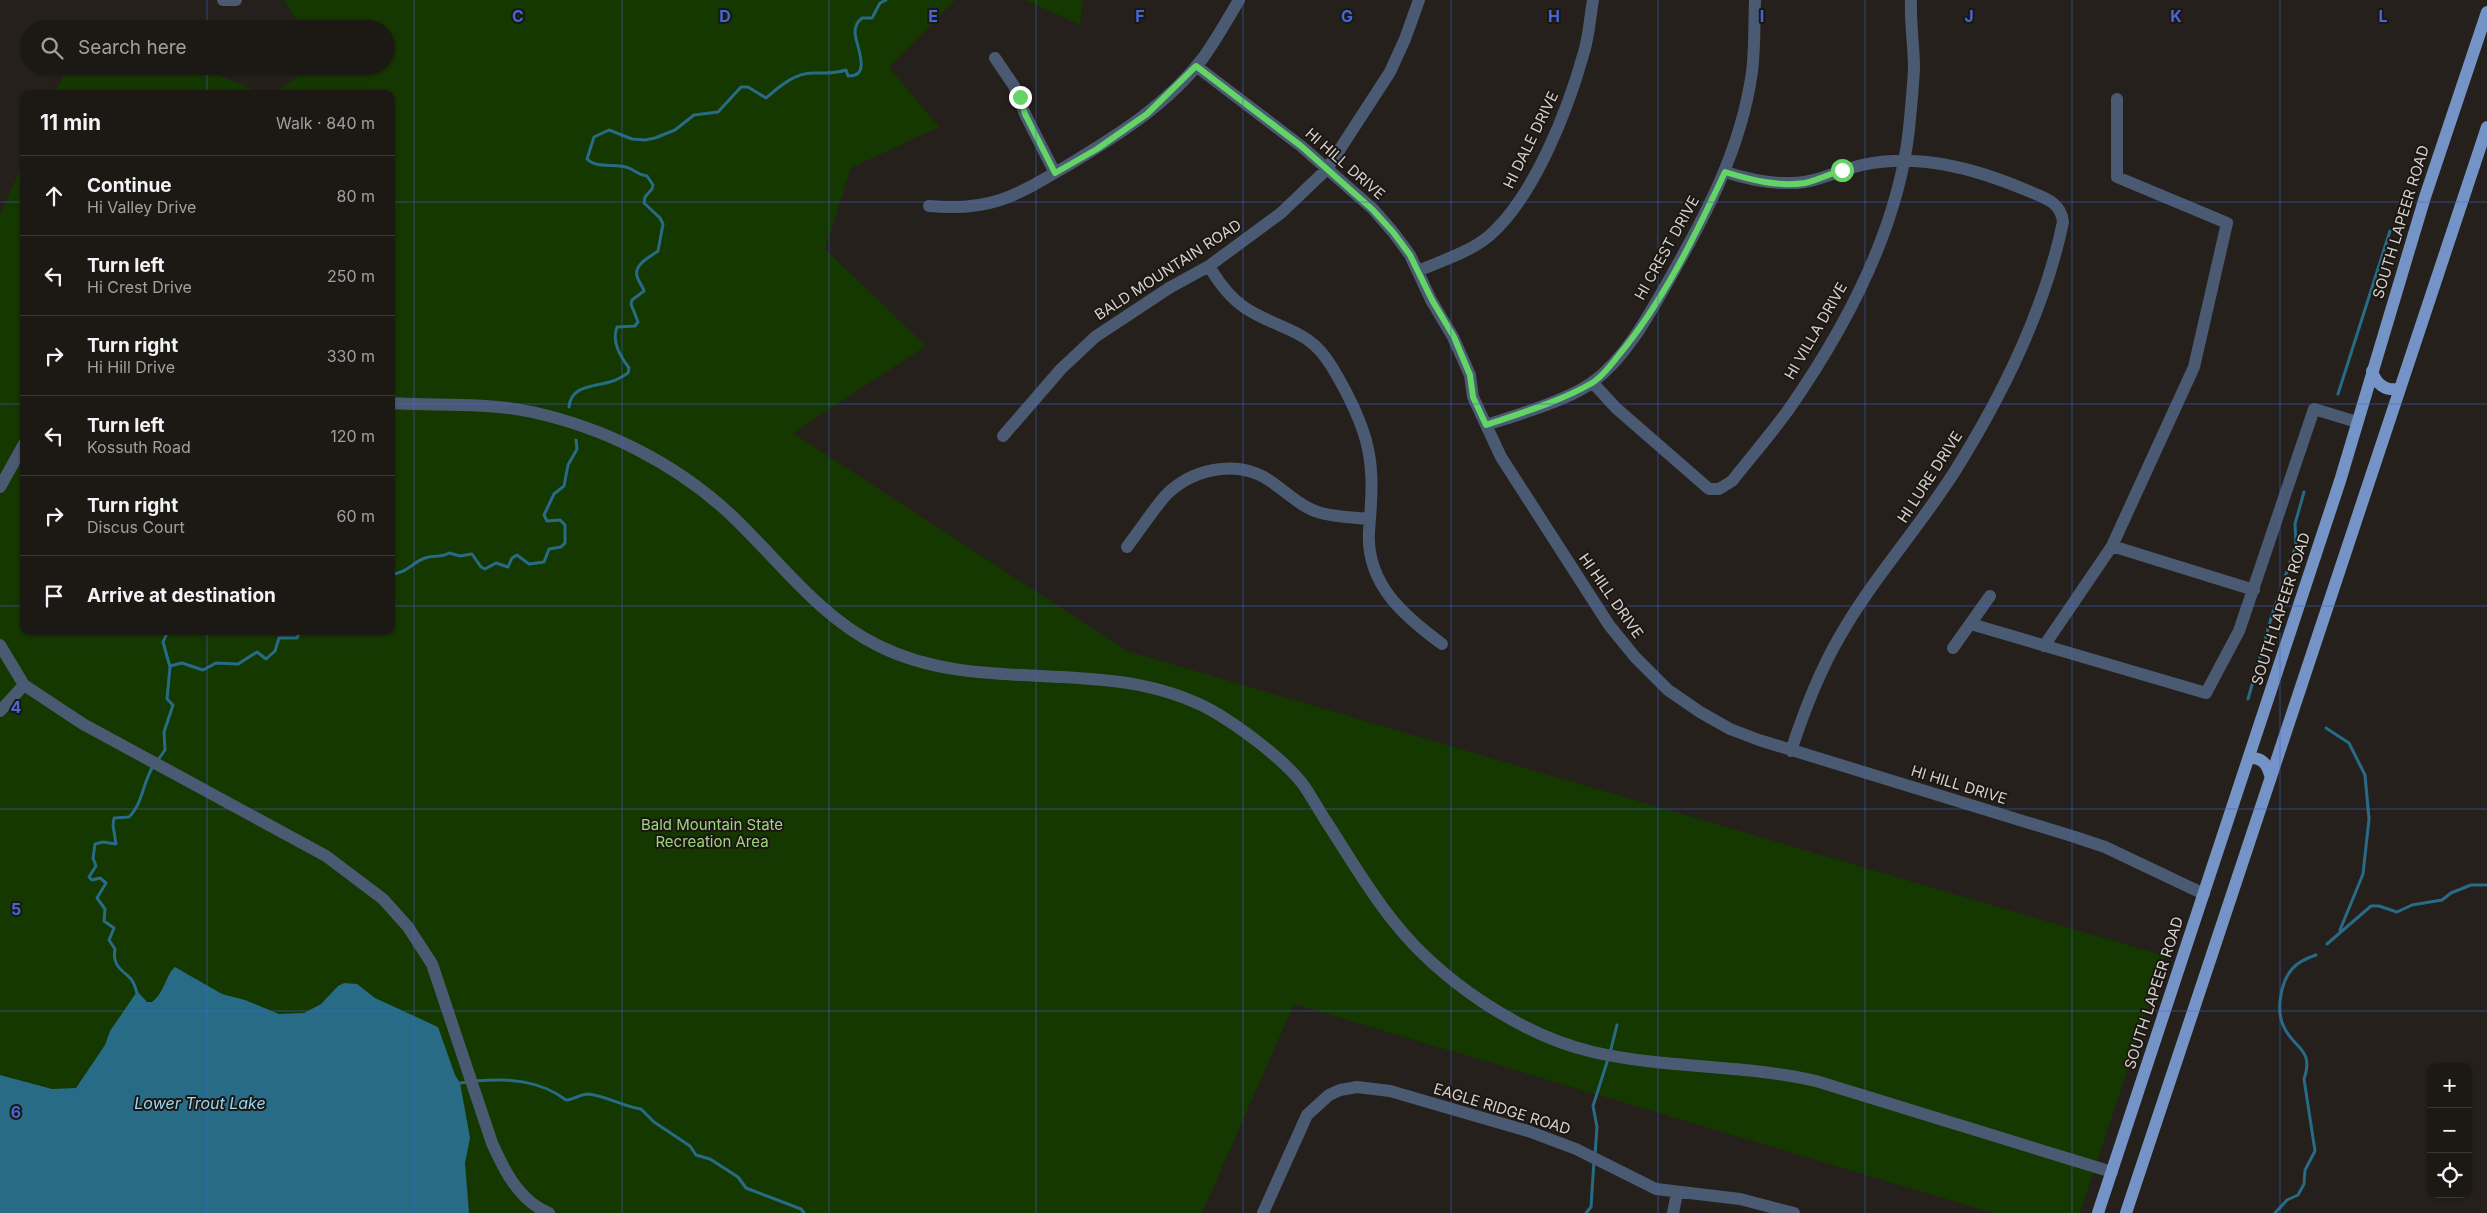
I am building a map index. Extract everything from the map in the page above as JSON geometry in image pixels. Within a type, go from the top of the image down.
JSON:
[{"type":"main road","name":"SOUTH LAPEER ROAD","points":[[2101,1211],[2112,1172],[2249,758],[2357,422],[2425,197],[2487,12]]},
{"type":"main road","points":[[2126,1213],[2398,388],[2487,127]]},
{"type":"main road","points":[[2372,371],[2377,382],[2382,386],[2398,388]]},
{"type":"main road","points":[[2249,758],[2262,760],[2266,764],[2270,775]]},
{"type":"street","points":[[224,0],[236,0]]},
{"type":"street","points":[[929,206],[958,209],[983,206],[1028,188],[1097,149],[1147,114],[1196,66],[1239,0]]},
{"type":"street","name":"BALD MOUNTAIN ROAD","points":[[1002,436],[1061,369],[1095,336],[1169,288],[1209,266],[1280,213],[1328,169],[1390,72],[1405,39],[1419,0]]},
{"type":"street","name":"HI DALE DRIVE","points":[[1418,271],[1464,251],[1487,237],[1515,208],[1543,158],[1570,99],[1585,51],[1593,0]]},
{"type":"street","name":"HI CREST DRIVE","points":[[1486,425],[1544,404],[1593,383],[1627,345],[1654,306],[1699,228],[1725,172],[1740,124],[1752,72],[1755,0]]},
{"type":"street","name":"HI VILLA DRIVE","points":[[1593,383],[1616,408],[1709,489],[1720,489],[1732,481],[1788,410],[1853,302],[1877,250],[1898,185],[1909,131],[1914,68],[1911,0]]},
{"type":"street","points":[[995,58],[1014,86],[1025,114],[1055,173]]},
{"type":"street","name":"HI HILL DRIVE","points":[[1196,66],[1246,102],[1328,169],[1372,209],[1410,255],[1435,307],[1454,337],[1470,375],[1473,397],[1501,457],[1608,625],[1635,657],[1668,690],[1700,712],[1730,729],[1792,751],[2075,837],[2113,851],[2204,894]]},
{"type":"street","points":[[2044,646],[2112,546],[2194,367],[2227,223],[2117,177],[2117,99]]},
{"type":"street","points":[[1725,172],[1770,183],[1806,182],[1864,165],[1903,161]]},
{"type":"street","name":"HI LURE DRIVE","points":[[1792,751],[1816,684],[1841,635],[1955,470],[1980,428],[2029,332],[2055,262],[2064,222],[2059,207],[2048,199],[1986,175],[1925,161],[1903,161]]},
{"type":"street","points":[[1209,266],[1219,283],[1236,301],[1252,312],[1294,330],[1310,340],[1330,364],[1351,400],[1368,449],[1372,494],[1369,546],[1379,581],[1393,602],[1410,621],[1442,644]]},
{"type":"street","points":[[395,402],[476,406],[531,412],[581,426],[633,447],[665,464],[728,512],[818,605],[877,645],[912,659],[968,672],[1092,677],[1130,682],[1168,692],[1212,711],[1258,742],[1301,782],[1369,889],[1395,924],[1433,964],[1474,997],[1550,1036],[1592,1051],[1673,1063],[1780,1073],[1816,1081],[2112,1172]]},
{"type":"street","points":[[1971,624],[2206,693],[2239,630],[2314,408],[2357,422]]},
{"type":"street","points":[[0,487],[20,451]]},
{"type":"street","points":[[1127,547],[1166,495],[1184,480],[1214,469],[1243,469],[1256,473],[1300,503],[1322,513],[1370,519]]},
{"type":"street","points":[[2112,546],[2254,590]]},
{"type":"street","points":[[1953,648],[1990,596]]},
{"type":"street","points":[[0,645],[24,685],[83,724],[326,856],[383,899],[408,927],[432,964],[492,1143],[504,1171],[521,1193],[549,1213]]},
{"type":"street","points":[[0,711],[24,685]]},
{"type":"street","name":"EAGLE RIDGE ROAD","points":[[1263,1213],[1307,1115],[1328,1095],[1340,1090],[1357,1087],[1390,1091],[1528,1131],[1576,1149],[1642,1184],[1656,1189],[1678,1193],[1740,1198],[1794,1213]]},
{"type":"street","points":[[1673,1213],[1678,1193]]},
{"type":"green space","name":"Bald Mountain State Recreation Area","points":[[284,0],[955,0],[889,67],[939,127],[851,168],[825,249],[926,346],[793,433],[1127,651],[2165,956],[2080,1213],[1993,1213],[1294,1004],[1202,1213],[0,1213],[0,214],[20,170],[20,635],[395,635],[395,90],[279,90],[299,75],[395,75],[395,20],[296,20]]},
{"type":"green space","points":[[1025,0],[1083,0],[1080,25]]},
{"type":"green space","points":[[64,75],[219,75],[254,90],[57,90]]},
{"type":"water","name":"Lower Trout Lake","points":[[175,967],[222,994],[245,1000],[279,1014],[304,1013],[321,1004],[338,986],[344,983],[357,984],[375,998],[438,1027],[455,1075],[460,1083],[470,1138],[465,1163],[469,1213],[0,1213],[0,1075],[52,1089],[76,1088],[105,1045],[110,1031],[136,993],[138,992],[147,1002],[152,1002],[160,993],[169,974]]},
{"type":"waterway","points":[[569,407],[574,394],[579,390],[613,381],[628,373],[629,368],[620,354],[616,344],[615,333],[617,327],[635,326],[638,322],[631,304],[632,300],[644,291],[638,278],[638,268],[643,261],[658,251],[663,224],[660,218],[644,203],[645,197],[653,185],[647,176],[624,166],[596,164],[587,159],[594,137],[609,130],[632,139],[645,140],[655,138],[675,130],[694,115],[718,112],[741,87],[748,87],[766,98],[795,77],[807,73],[834,73],[846,70],[848,76],[855,75],[860,71],[861,66],[855,32],[856,26],[862,18],[872,18],[880,3],[886,0]]},
{"type":"waterway","points":[[2338,394],[2390,231]]},
{"type":"waterway","points":[[395,573],[406,570],[425,558],[449,553],[460,556],[472,554],[481,567],[485,569],[496,563],[508,567],[512,558],[517,555],[529,564],[544,562],[549,549],[561,547],[565,543],[565,525],[560,520],[547,521],[544,515],[554,494],[564,486],[568,465],[577,449],[576,440]]},
{"type":"waterway","points":[[2248,699],[2272,615],[2296,545],[2295,524],[2304,492]]},
{"type":"waterway","points":[[158,760],[165,750],[164,732],[173,705],[167,699],[170,667],[163,642],[166,635]]},
{"type":"waterway","points":[[170,666],[182,663],[203,670],[216,663],[238,664],[257,652],[266,659],[275,651],[279,638],[297,638],[298,635]]},
{"type":"waterway","points":[[2326,728],[2349,743],[2365,775],[2369,819],[2363,874],[2340,930]]},
{"type":"waterway","points":[[137,993],[132,980],[120,969],[116,962],[115,949],[109,940],[114,928],[104,921],[105,909],[97,898],[106,883],[100,878],[92,880],[89,877],[96,866],[93,858],[95,844],[103,842],[116,844],[113,825],[114,818],[129,817],[134,812],[154,765]]},
{"type":"waterway","points":[[2327,944],[2371,906],[2379,906],[2397,912],[2412,905],[2442,900],[2451,893],[2471,885],[2487,885]]},
{"type":"waterway","points":[[2275,1213],[2287,1200],[2298,1195],[2304,1184],[2305,1170],[2315,1151],[2304,1079],[2307,1061],[2305,1054],[2287,1033],[2283,1025],[2280,1004],[2282,988],[2288,974],[2297,964],[2316,955]]},
{"type":"waterway","points":[[1610,1053],[1617,1025]]},
{"type":"waterway","points":[[1595,1155],[1597,1127],[1593,1106],[1608,1059]]},
{"type":"waterway","points":[[475,1081],[511,1080],[523,1082],[545,1088],[566,1100],[588,1094],[641,1109],[654,1122],[690,1146],[696,1155],[710,1159],[738,1177],[746,1188],[801,1209],[804,1213]]},
{"type":"waterway","points":[[460,1083],[469,1082]]},
{"type":"waterway","points":[[1586,1213],[1591,1207],[1594,1161]]},
{"type":"route","points":[[1020,97],[1025,114],[1055,173],[1097,149],[1147,114],[1196,66],[1246,102],[1301,146],[1372,209],[1393,232],[1410,255],[1443,321],[1454,337],[1470,375],[1473,397],[1486,425],[1525,412],[1593,383],[1612,364],[1654,306],[1699,228],[1725,172],[1751,180],[1770,183],[1792,183],[1806,182],[1842,170]]}]
